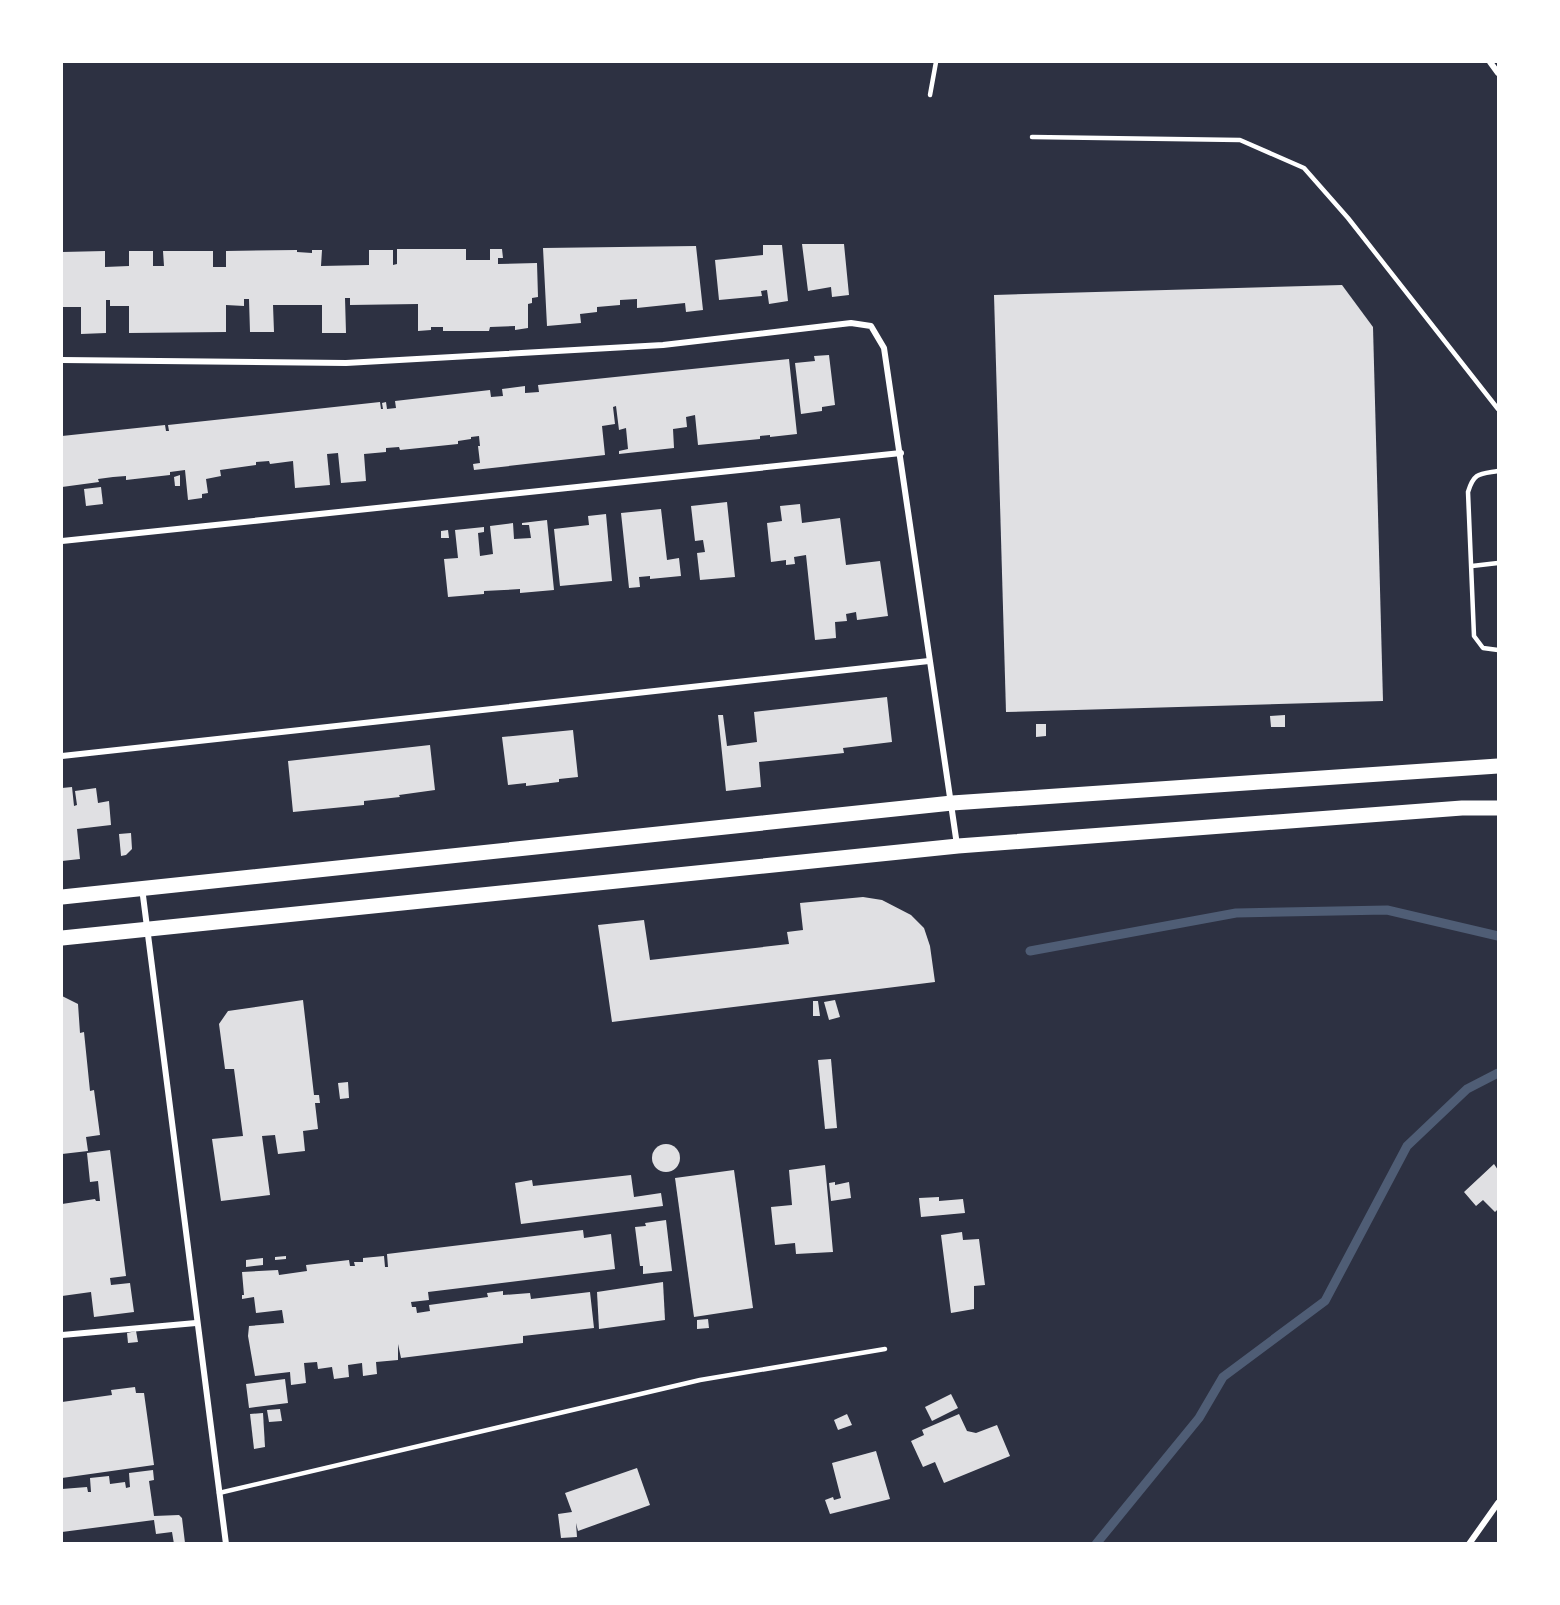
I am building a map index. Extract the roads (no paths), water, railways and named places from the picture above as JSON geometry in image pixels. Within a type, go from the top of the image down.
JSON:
[{"type":"main road","points":[[62,897],[952,803],[1498,766]]},
{"type":"main road","points":[[62,938],[958,846],[1462,808],[1498,808]]},
{"type":"street","points":[[1490,62],[1498,73]]},
{"type":"street","points":[[62,360],[346,363],[663,345],[851,322],[871,326],[884,348],[958,846]]},
{"type":"street","points":[[62,541],[901,453]]},
{"type":"street","points":[[62,756],[929,662]]},
{"type":"street","points":[[142,888],[226,1544]]},
{"type":"street","points":[[62,1335],[196,1323]]},
{"type":"street","points":[[1469,1544],[1498,1503]]},
{"type":"lane","points":[[930,95],[936,62]]},
{"type":"lane","points":[[1032,137],[1240,140],[1304,168],[1348,218],[1498,409]]},
{"type":"lane","points":[[1498,471],[1479,474],[1472,480],[1468,492],[1474,636],[1483,648],[1498,650]]},
{"type":"lane","points":[[1472,566],[1498,563]]},
{"type":"lane","points":[[219,1493],[700,1380],[885,1349]]},
{"type":"waterway","points":[[1030,951],[1236,913],[1387,910],[1498,936]]},
{"type":"waterway","points":[[1096,1544],[1199,1418],[1223,1377],[1325,1301],[1407,1146],[1467,1089],[1498,1073]]}]
